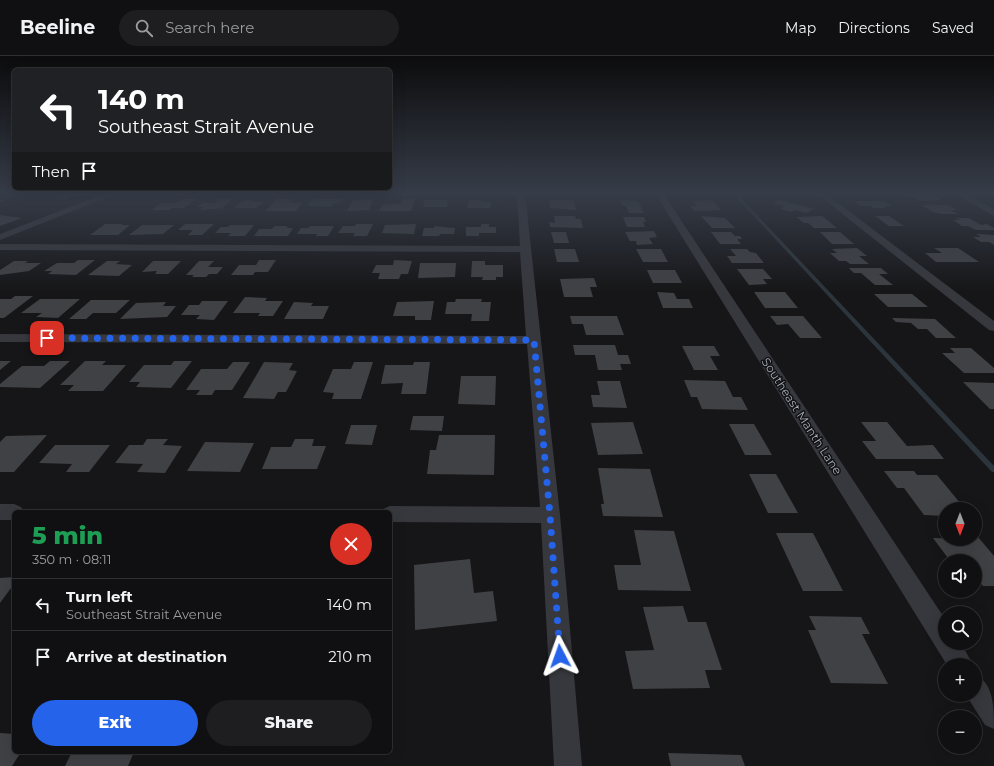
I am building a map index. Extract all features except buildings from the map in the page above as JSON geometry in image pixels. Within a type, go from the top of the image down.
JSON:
[{"type":"street","points":[[0,237],[28,226]]},
{"type":"street","points":[[523,226],[550,515],[568,766]]},
{"type":"street","name":"Southeast Manth Lane","points":[[680,226],[938,629]]},
{"type":"street","points":[[863,226],[994,327]]},
{"type":"street","points":[[0,247],[525,249]]},
{"type":"street","points":[[0,338],[534,340]]},
{"type":"street","points":[[0,512],[12,512]]},
{"type":"street","points":[[392,514],[550,515]]},
{"type":"street","points":[[982,698],[994,716]]},
{"type":"waterway","points":[[765,226],[994,470]]},
{"type":"route","points":[[47,338],[534,340],[550,515],[560,656]]}]
